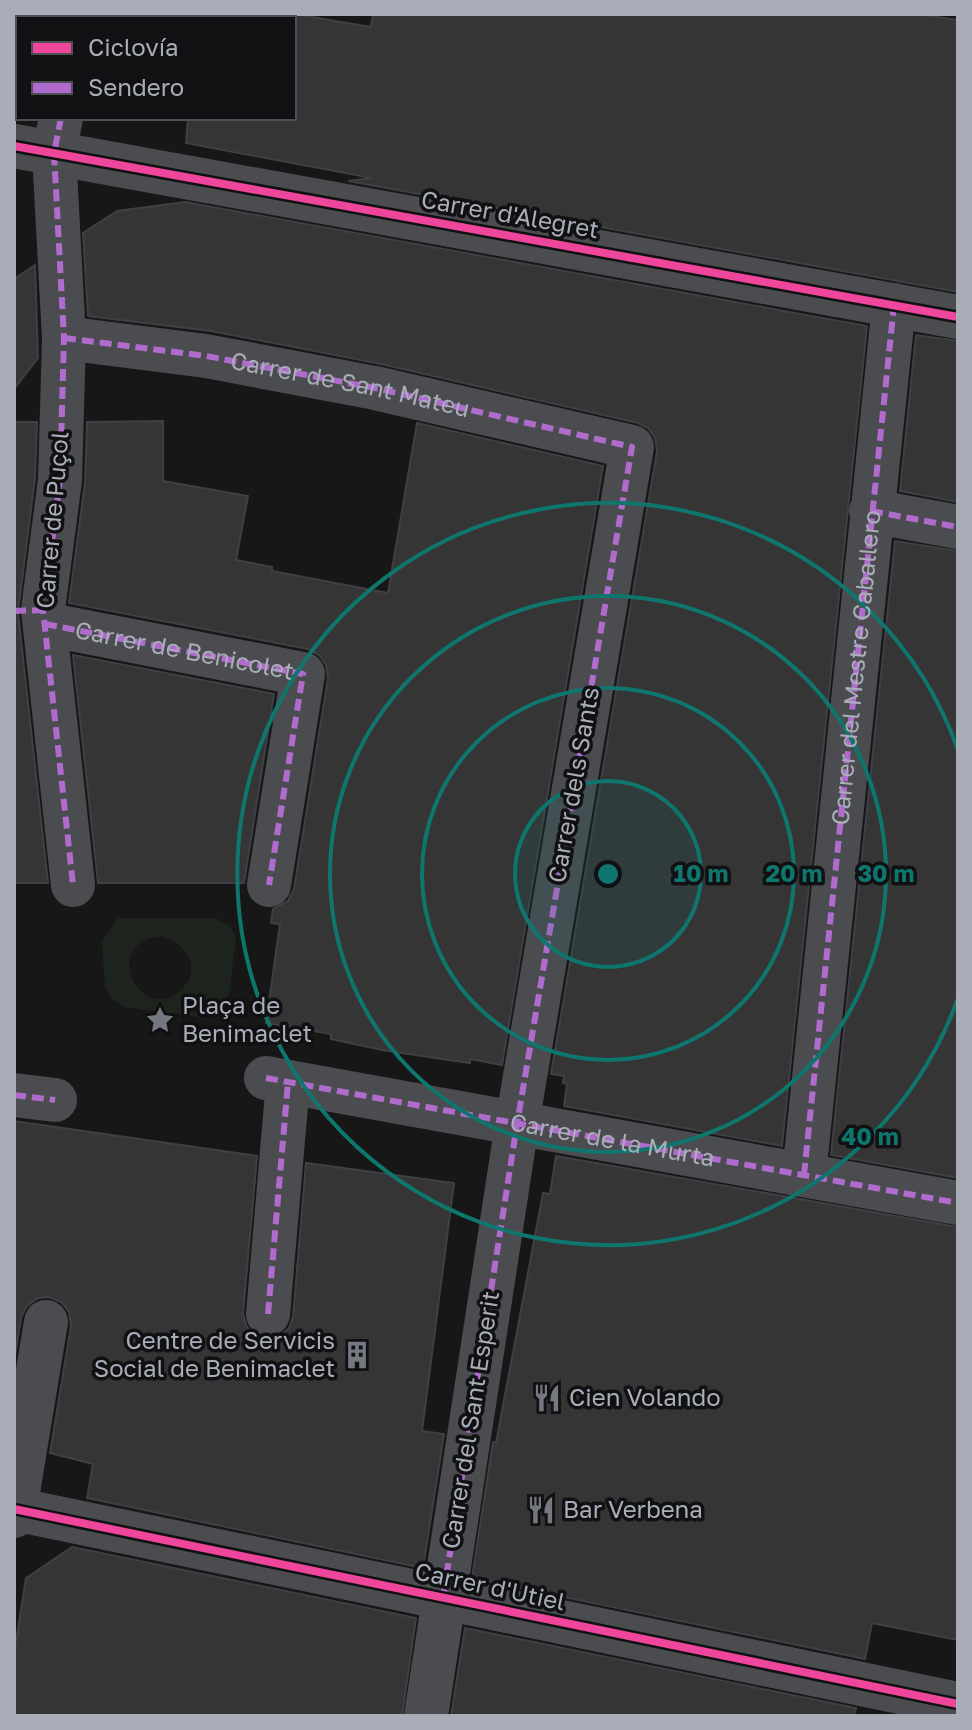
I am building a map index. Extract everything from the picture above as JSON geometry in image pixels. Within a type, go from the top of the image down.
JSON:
[{"type":"street","name":"Carrer d'Alegret","points":[[43,139],[958,317]]},
{"type":"street","name":"Carrer de Puçol","points":[[43,139],[64,338],[60,480],[34,615],[73,885]]},
{"type":"street","name":"Carrer del Mestre Caballero","points":[[804,1175],[894,305]]},
{"type":"street","name":"Carrer de Sant Mateu","points":[[64,338],[206,356],[375,388],[632,447]]},
{"type":"street","name":"Carrer dels Sants","points":[[517,1124],[632,447]]},
{"type":"street","points":[[871,511],[958,527]]},
{"type":"street","name":"Carrer de Benicolet","points":[[34,615],[303,674],[269,885]]},
{"type":"street","name":"Carrer de la Murta","points":[[268,1314],[277,1080],[958,1203]]},
{"type":"street","name":"Carrer del Sant Esperit","points":[[426,1716],[517,1124]]},
{"type":"street","points":[[14,1511],[46,1322]]},
{"type":"street","name":"Carrer d'Utiel","points":[[14,1511],[958,1704]]},
{"type":"shaded area","points":[[118,918],[216,918],[229,926],[236,937],[229,995],[220,1010],[202,1018],[124,1007],[113,1000],[105,988],[102,941]],"holes":[[[162,936],[170,939],[188,957],[191,964],[189,980],[168,998],[154,999],[142,992],[133,980],[129,967],[132,953],[142,942]]]},
{"type":"building","points":[[373,14],[917,14],[958,20],[958,292],[348,181],[372,178],[186,143],[188,120],[296,120],[294,16],[371,27]]},
{"type":"building","points":[[185,202],[867,326],[782,1146],[564,1106],[567,1084],[563,1083],[564,1076],[551,1074],[657,451],[655,438],[648,428],[638,423],[381,364],[211,331],[88,316],[83,233],[117,211]]},
{"type":"building","points":[[35,265],[38,358],[14,389],[14,279]]},
{"type":"building","points":[[916,335],[958,341],[958,502],[900,491]]},
{"type":"building","points":[[163,421],[163,481],[248,496],[236,560],[272,567],[272,571],[388,593],[417,423],[603,466],[502,1065],[382,1050],[331,1039],[331,1034],[266,1023],[280,924],[271,923],[273,909],[288,901],[294,889],[328,678],[326,665],[319,655],[308,649],[69,603],[85,483],[87,422]]},
{"type":"building","points":[[14,422],[37,422],[35,478],[18,612],[48,883],[14,883]]},
{"type":"building","points":[[895,541],[958,551],[958,1178],[831,1155]]},
{"type":"building","points":[[73,655],[274,694],[244,883],[98,883]]},
{"type":"building","points":[[14,1121],[257,1156],[243,1313],[246,1325],[253,1334],[265,1339],[279,1336],[289,1328],[293,1317],[306,1163],[454,1183],[422,1431],[444,1434],[423,1568],[87,1498],[93,1464],[50,1453],[71,1326],[69,1312],[61,1302],[49,1297],[38,1298],[26,1307],[21,1318],[14,1362]]},
{"type":"building","points":[[556,1156],[958,1227],[958,1640],[872,1623],[865,1659],[472,1578],[493,1442],[496,1443],[543,1193],[550,1194]]},
{"type":"building","points":[[72,1547],[416,1618],[402,1716],[14,1716],[14,1655],[26,1578]]},
{"type":"building","points":[[465,1628],[856,1708],[854,1716],[451,1716]]},
{"type":"marked path","points":[[61,120],[54,153],[64,338],[60,480],[43,610],[73,885]]},
{"type":"marked path","points":[[804,1175],[894,305]]},
{"type":"marked path","points":[[64,338],[206,356],[375,388],[632,447],[517,1124],[443,1598]]},
{"type":"marked path","points":[[871,511],[958,527]]},
{"type":"marked path","points":[[14,611],[43,610]]},
{"type":"marked path","points":[[45,624],[303,674],[269,885]]},
{"type":"marked path","points":[[266,1078],[958,1203]]},
{"type":"marked path","points":[[268,1314],[288,1082]]},
{"type":"marked path","points":[[14,1095],[55,1100]]},
{"type":"cycle path","points":[[14,146],[958,317]]},
{"type":"cycle path","points":[[14,1509],[958,1704]]},
{"type":"place","name":"Plaça de Benimaclet","points":[[160,1020]]},
{"type":"place","name":"Centre de Servicis Social de Benimaclet","points":[[357,1355]]},
{"type":"place","name":"Cien Volando","points":[[547,1398]]},
{"type":"place","name":"Bar Verbena","points":[[541,1510]]}]
